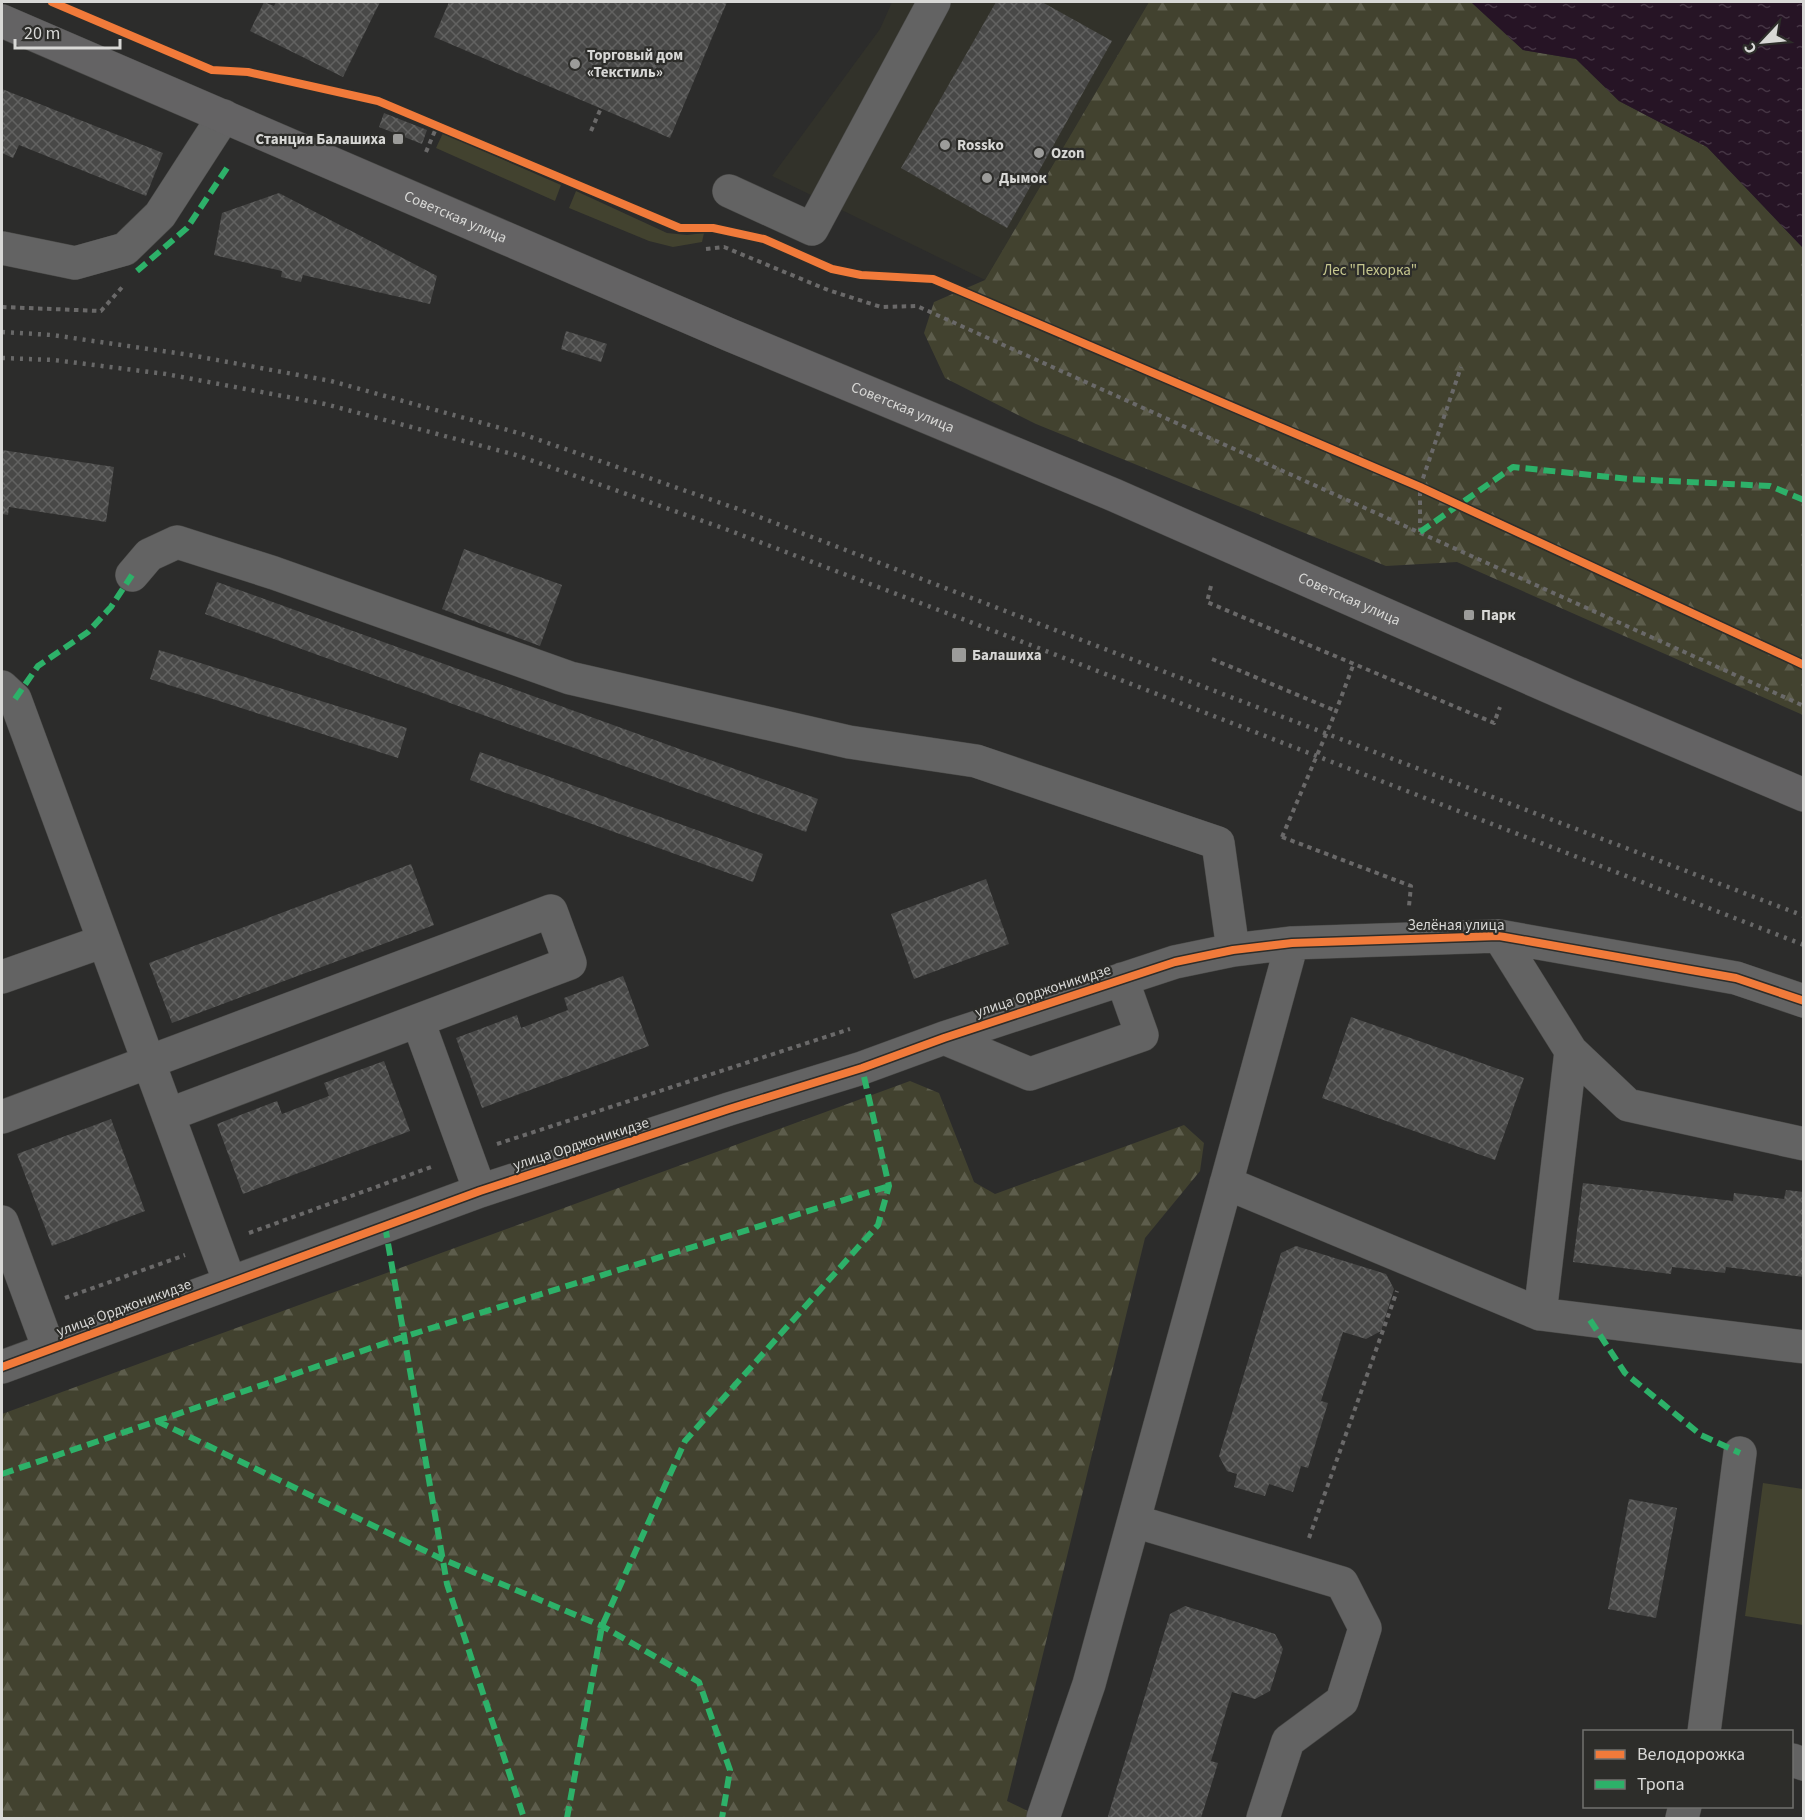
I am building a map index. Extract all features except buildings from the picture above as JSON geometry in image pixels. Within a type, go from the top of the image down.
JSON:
[{"type":"main road","name":"Советская улица","points":[[2,21],[730,335],[1114,495],[1568,695],[1803,795]]},
{"type":"street","points":[[729,191],[812,229],[934,2]]},
{"type":"street","points":[[2,248],[75,263],[125,249],[160,215],[224,116]]},
{"type":"street","points":[[132,575],[149,555],[177,542],[274,573],[570,678],[849,742],[975,761],[1218,843],[1233,950]]},
{"type":"street","points":[[2,687],[15,699],[230,1283]]},
{"type":"street","points":[[2,1117],[550,912],[570,963],[168,1115]]},
{"type":"street","points":[[1499,936],[1571,1052],[1628,1105],[1803,1144]]},
{"type":"street","name":"Зелёная улица","points":[[1175,962],[1233,950],[1292,943],[1499,936],[1736,978],[1803,1001]]},
{"type":"street","points":[[2,977],[104,941]]},
{"type":"street","points":[[1043,1818],[1089,1684],[1292,943]]},
{"type":"street","name":"улица Орджоникидзе","points":[[2,1367],[480,1191],[862,1068],[944,1038],[1175,962]]},
{"type":"street","points":[[944,1038],[1030,1074],[1142,1035],[1122,979]]},
{"type":"street","points":[[418,1021],[480,1191]]},
{"type":"street","points":[[1540,1314],[1571,1052]]},
{"type":"street","points":[[1226,1183],[1540,1314],[1803,1347]]},
{"type":"street","points":[[2,1222],[49,1349]]},
{"type":"street","points":[[1704,1730],[1740,1453]]},
{"type":"street","points":[[1134,1521],[1342,1583],[1365,1628],[1342,1701],[1288,1741],[1263,1818]]},
{"type":"path","points":[[591,131],[601,108]]},
{"type":"path","points":[[427,121],[448,130]]},
{"type":"path","points":[[426,152],[437,126]]},
{"type":"path","points":[[706,249],[724,247],[828,290],[881,307],[917,306],[1803,706]]},
{"type":"path","points":[[2,307],[101,311],[130,279]]},
{"type":"path","points":[[1420,532],[1420,487],[1461,367]]},
{"type":"path","points":[[1409,482],[1430,492]]},
{"type":"path","points":[[1211,586],[1207,602],[1494,723],[1500,707]]},
{"type":"path","points":[[1212,659],[1336,711]]},
{"type":"path","points":[[1354,663],[1282,837],[1411,886]]},
{"type":"path","points":[[1297,1570],[1376,1355],[1408,1259]]},
{"type":"shaded area","points":[[892,2],[1149,2],[985,280],[772,176],[880,29]]},
{"type":"green space","name":"Лес \"Пехорка\"","points":[[1149,2],[1471,2],[1523,50],[1576,59],[1619,101],[1707,147],[1803,248],[1803,715],[1457,562],[1386,566],[1036,424],[945,378],[924,333],[934,302],[985,280]]},
{"type":"green space","points":[[443,133],[561,185],[555,201],[436,148]]},
{"type":"green space","points":[[576,191],[667,233],[687,235],[704,233],[702,242],[673,247],[649,241],[569,208]]},
{"type":"green space","points":[[910,1081],[939,1093],[974,1182],[995,1194],[1184,1125],[1204,1143],[1200,1171],[1145,1238],[1007,1801],[1042,1818],[2,1818],[2,1414]]},
{"type":"green space","points":[[1763,1483],[1803,1489],[1803,1625],[1745,1616]]},
{"type":"water","points":[[1471,2],[1803,2],[1803,248],[1707,147],[1619,101],[1576,59],[1523,50]]},
{"type":"railway","points":[[2,332],[52,335],[190,355],[331,381],[522,434],[741,510],[1804,916]]},
{"type":"railway","points":[[2,358],[54,360],[166,374],[325,404],[516,455],[728,530],[1015,639],[1804,945]]},
{"type":"marked path","points":[[137,271],[187,228],[229,165]]},
{"type":"marked path","points":[[1420,532],[1513,467],[1629,479],[1770,486],[1804,500]]},
{"type":"marked path","points":[[15,699],[38,666],[88,632],[111,607],[132,575]]},
{"type":"marked path","points":[[567,1818],[602,1626],[685,1441],[878,1225],[889,1186],[862,1068]]},
{"type":"marked path","points":[[2,1474],[403,1337],[889,1186]]},
{"type":"marked path","points":[[385,1226],[447,1584],[524,1818]]},
{"type":"marked path","points":[[1590,1320],[1625,1373],[1701,1435],[1740,1453]]},
{"type":"marked path","points":[[157,1421],[442,1559],[602,1626],[699,1682],[730,1770],[722,1818]]},
{"type":"cycle path","points":[[52,2],[212,70],[248,72],[378,101],[680,228],[713,228],[764,239],[832,269],[861,275],[933,279],[1420,487],[1804,665]]},
{"type":"cycle path","points":[[2,1367],[480,1191],[862,1068],[944,1038],[1175,962],[1233,950],[1292,943],[1499,936],[1736,978],[1804,1001]]},
{"type":"place","name":"Торговый дом «Текстиль»","points":[[575,64]]},
{"type":"place","name":"Станция Балашиха","points":[[398,139]]},
{"type":"place","name":"Rossko","points":[[945,145]]},
{"type":"place","name":"Ozon","points":[[1039,153]]},
{"type":"place","name":"Дымок","points":[[987,178]]},
{"type":"place","name":"Парк","points":[[1469,615]]},
{"type":"place","name":"Балашиха","points":[[959,655]]}]
